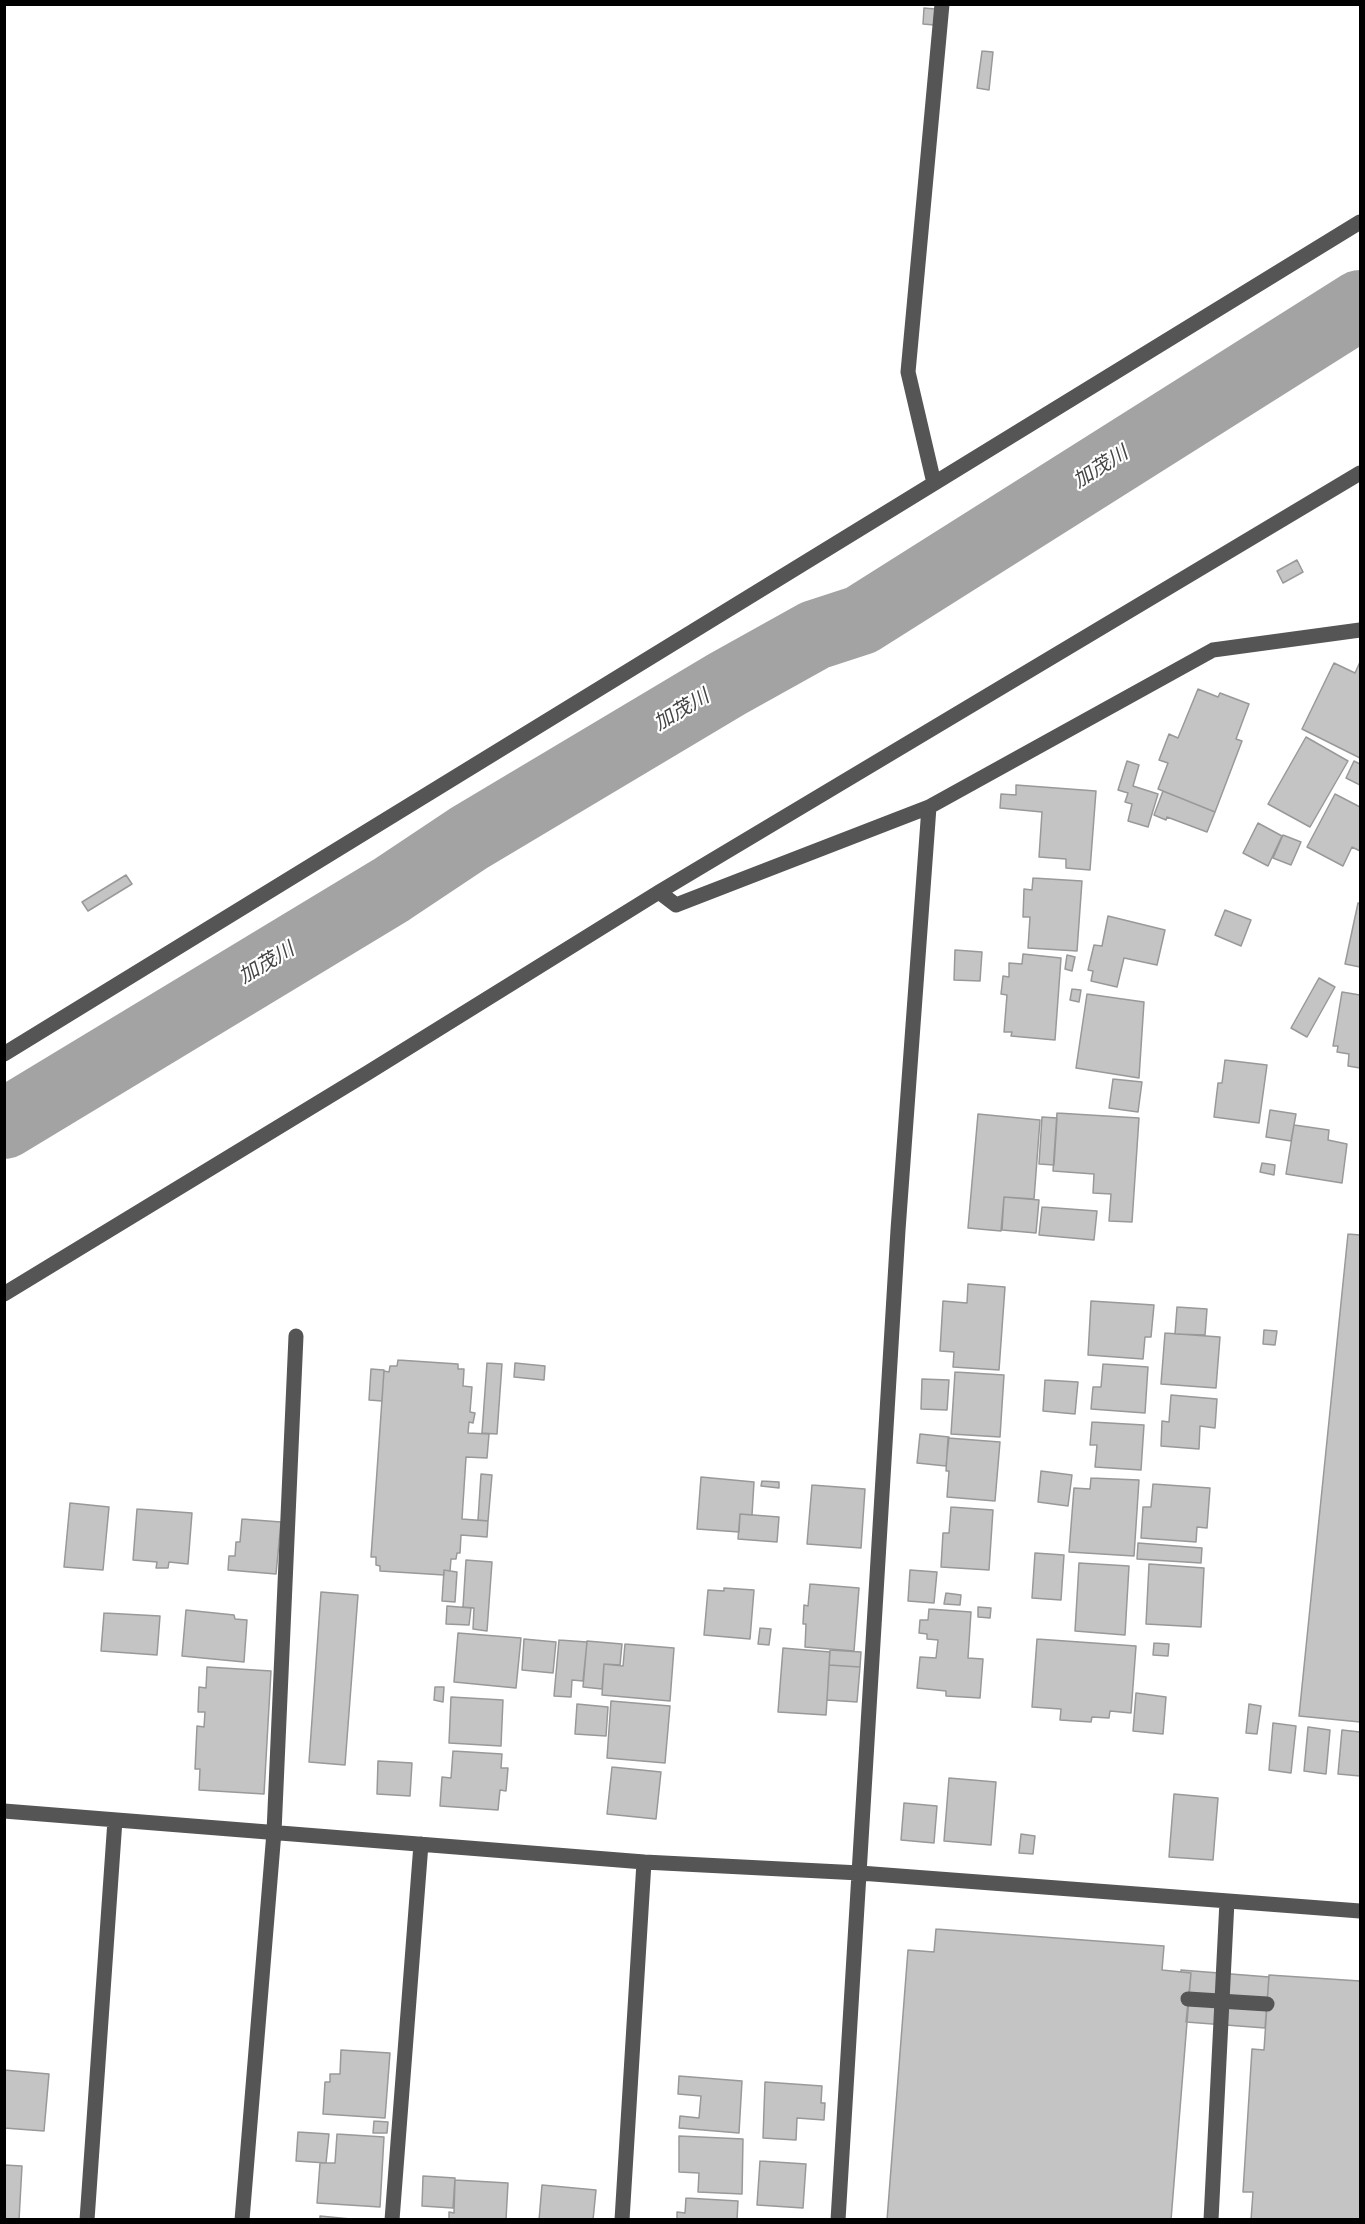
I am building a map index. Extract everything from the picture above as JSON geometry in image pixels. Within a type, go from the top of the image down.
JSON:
[{"type":"street","points":[[934,483],[908,372],[942,4]]},
{"type":"street","points":[[4,1054],[1360,222]]},
{"type":"street","points":[[4,1294],[659,892],[1360,473]]},
{"type":"street","points":[[659,892],[676,905],[929,807],[1213,650],[1360,630]]},
{"type":"street","points":[[838,2220],[898,1230],[929,807]]},
{"type":"street","points":[[242,2220],[274,1832],[296,1336]]},
{"type":"street","points":[[4,1811],[644,1862],[860,1873],[1360,1911]]},
{"type":"street","points":[[87,2220],[115,1820]]},
{"type":"street","points":[[392,2220],[421,1844]]},
{"type":"street","points":[[622,2220],[644,1862]]},
{"type":"street","points":[[1211,2220],[1227,1902]]},
{"type":"street","points":[[1188,1999],[1267,2004]]},
{"type":"building","points":[[924,8],[935,9],[934,25],[923,24]]},
{"type":"building","points":[[982,51],[993,52],[989,90],[977,88]]},
{"type":"building","points":[[1297,560],[1303,572],[1283,583],[1277,571]]},
{"type":"building","points":[[1360,662],[1360,758],[1302,729],[1334,663],[1355,673]]},
{"type":"building","points":[[1198,689],[1218,697],[1220,693],[1249,704],[1236,739],[1242,741],[1215,812],[1158,789],[1168,763],[1159,760],[1169,734],[1178,738]]},
{"type":"building","points":[[1306,737],[1348,761],[1310,827],[1268,804]]},
{"type":"building","points":[[1127,761],[1139,765],[1133,786],[1158,794],[1148,827],[1128,821],[1132,804],[1125,802],[1128,793],[1118,790]]},
{"type":"building","points":[[1354,761],[1360,764],[1360,785],[1346,778]]},
{"type":"building","points":[[1016,785],[1096,791],[1090,870],[1066,868],[1066,859],[1039,857],[1042,812],[1000,808],[1001,794],[1016,795]]},
{"type":"building","points":[[1163,791],[1215,812],[1207,832],[1167,817],[1166,820],[1154,815]]},
{"type":"building","points":[[1335,794],[1360,807],[1360,851],[1352,847],[1343,866],[1307,847]]},
{"type":"building","points":[[1258,823],[1282,836],[1268,866],[1243,853]]},
{"type":"building","points":[[1283,835],[1301,842],[1291,865],[1273,858]]},
{"type":"building","points":[[126,875],[132,884],[88,911],[82,902]]},
{"type":"building","points":[[1033,878],[1082,881],[1077,951],[1028,948],[1030,917],[1023,917],[1024,889],[1032,890]]},
{"type":"building","points":[[1358,903],[1360,903],[1360,967],[1345,964]]},
{"type":"building","points":[[1225,910],[1251,920],[1241,946],[1215,935]]},
{"type":"building","points":[[1108,916],[1165,930],[1157,965],[1124,958],[1117,987],[1091,981],[1093,971],[1088,970],[1094,945],[1102,946]]},
{"type":"building","points":[[955,950],[982,952],[980,981],[954,980]]},
{"type":"building","points":[[1023,954],[1061,958],[1055,1040],[1011,1036],[1012,1032],[1004,1032],[1007,995],[1001,994],[1003,976],[1009,977],[1009,963],[1022,964]]},
{"type":"building","points":[[1067,955],[1075,957],[1072,971],[1065,969]]},
{"type":"building","points":[[1319,978],[1335,987],[1307,1037],[1291,1028]]},
{"type":"building","points":[[1072,989],[1081,990],[1079,1002],[1070,1000]]},
{"type":"building","points":[[1342,992],[1360,995],[1360,1068],[1348,1066],[1349,1054],[1337,1052],[1338,1046],[1333,1046]]},
{"type":"building","points":[[1087,994],[1144,1002],[1139,1078],[1076,1068]]},
{"type":"building","points":[[1225,1060],[1267,1065],[1259,1123],[1214,1117],[1218,1083],[1222,1083]]},
{"type":"building","points":[[1113,1079],[1142,1082],[1138,1112],[1109,1108]]},
{"type":"building","points":[[1270,1110],[1296,1114],[1291,1141],[1266,1137]]},
{"type":"building","points":[[1057,1113],[1139,1118],[1132,1222],[1109,1221],[1111,1194],[1093,1193],[1094,1174],[1053,1171]]},
{"type":"building","points":[[978,1114],[1040,1120],[1034,1199],[1004,1197],[1001,1231],[968,1228]]},
{"type":"building","points":[[1042,1117],[1057,1118],[1054,1165],[1039,1164]]},
{"type":"building","points":[[1294,1125],[1329,1130],[1328,1140],[1347,1144],[1342,1183],[1286,1174]]},
{"type":"building","points":[[1262,1163],[1275,1165],[1274,1175],[1260,1172]]},
{"type":"building","points":[[1004,1197],[1039,1200],[1036,1233],[1002,1230]]},
{"type":"building","points":[[1042,1207],[1097,1211],[1094,1240],[1039,1235]]},
{"type":"building","points":[[1348,1234],[1360,1235],[1360,1722],[1299,1716]]},
{"type":"building","points":[[968,1284],[1005,1287],[999,1370],[953,1367],[954,1352],[940,1351],[943,1301],[967,1303]]},
{"type":"building","points":[[1091,1301],[1154,1305],[1151,1337],[1145,1337],[1143,1359],[1088,1355]]},
{"type":"building","points":[[1177,1307],[1207,1309],[1205,1335],[1175,1334]]},
{"type":"building","points":[[1264,1330],[1277,1331],[1275,1345],[1263,1344]]},
{"type":"building","points":[[1165,1333],[1220,1337],[1216,1388],[1161,1384]]},
{"type":"building","points":[[398,1360],[458,1364],[458,1369],[464,1369],[463,1386],[472,1387],[470,1412],[475,1413],[473,1423],[469,1422],[468,1433],[489,1434],[487,1458],[466,1457],[462,1519],[488,1521],[487,1537],[461,1535],[460,1553],[457,1553],[456,1559],[451,1559],[450,1571],[444,1570],[444,1575],[380,1571],[380,1566],[376,1565],[376,1557],[371,1557],[384,1371],[389,1372],[390,1366],[397,1366]]},
{"type":"building","points":[[487,1363],[502,1364],[497,1434],[482,1433]]},
{"type":"building","points":[[515,1363],[545,1366],[544,1380],[514,1377]]},
{"type":"building","points":[[1103,1364],[1148,1367],[1145,1413],[1091,1409],[1093,1387],[1101,1387]]},
{"type":"building","points":[[371,1369],[384,1370],[382,1401],[369,1400]]},
{"type":"building","points":[[955,1372],[1004,1375],[1000,1437],[951,1434]]},
{"type":"building","points":[[922,1379],[949,1380],[947,1410],[921,1409]]},
{"type":"building","points":[[1045,1380],[1078,1382],[1075,1414],[1043,1411]]},
{"type":"building","points":[[1171,1395],[1217,1399],[1215,1428],[1200,1426],[1199,1449],[1161,1446],[1162,1421],[1169,1422]]},
{"type":"building","points":[[1092,1422],[1144,1425],[1141,1470],[1095,1467],[1097,1445],[1090,1445]]},
{"type":"building","points":[[920,1434],[949,1437],[946,1466],[917,1463]]},
{"type":"building","points":[[948,1438],[1000,1442],[995,1501],[947,1497]]},
{"type":"building","points":[[1041,1471],[1072,1475],[1068,1506],[1038,1502]]},
{"type":"building","points":[[481,1474],[492,1475],[488,1521],[478,1520]]},
{"type":"building","points":[[701,1477],[754,1482],[752,1515],[740,1514],[739,1532],[697,1529]]},
{"type":"building","points":[[1091,1478],[1139,1480],[1134,1556],[1069,1552],[1074,1488],[1090,1489]]},
{"type":"building","points":[[762,1481],[779,1482],[779,1488],[761,1486]]},
{"type":"building","points":[[1153,1484],[1210,1488],[1207,1528],[1197,1527],[1196,1542],[1141,1538],[1143,1507],[1151,1507]]},
{"type":"building","points":[[812,1485],[865,1489],[861,1548],[807,1544]]},
{"type":"building","points":[[70,1503],[109,1507],[103,1570],[64,1567]]},
{"type":"building","points":[[951,1507],[993,1510],[989,1570],[941,1567],[943,1533],[949,1533]]},
{"type":"building","points":[[137,1509],[192,1513],[188,1564],[169,1562],[168,1568],[156,1568],[157,1562],[133,1560]]},
{"type":"building","points":[[740,1514],[779,1517],[777,1542],[738,1539]]},
{"type":"building","points":[[242,1519],[281,1522],[276,1574],[228,1570],[229,1556],[235,1556],[236,1542],[240,1542]]},
{"type":"building","points":[[1138,1543],[1202,1548],[1201,1563],[1137,1559]]},
{"type":"building","points":[[1035,1553],[1064,1555],[1061,1600],[1032,1598]]},
{"type":"building","points":[[466,1560],[492,1562],[487,1631],[473,1629],[474,1608],[463,1607]]},
{"type":"building","points":[[1079,1563],[1129,1566],[1125,1635],[1075,1631]]},
{"type":"building","points":[[1149,1564],[1204,1568],[1201,1627],[1146,1624]]},
{"type":"building","points":[[444,1570],[457,1572],[455,1602],[442,1601]]},
{"type":"building","points":[[910,1570],[937,1572],[934,1603],[908,1601]]},
{"type":"building","points":[[810,1584],[859,1588],[854,1651],[805,1647],[804,1605],[808,1606]]},
{"type":"building","points":[[724,1588],[754,1590],[750,1639],[704,1635],[708,1590],[724,1591]]},
{"type":"building","points":[[321,1592],[358,1595],[345,1765],[309,1762]]},
{"type":"building","points":[[946,1593],[961,1595],[960,1605],[944,1604]]},
{"type":"building","points":[[447,1606],[471,1608],[469,1625],[446,1624]]},
{"type":"building","points":[[978,1607],[991,1608],[990,1618],[978,1617]]},
{"type":"building","points":[[929,1609],[971,1612],[968,1658],[983,1659],[980,1698],[946,1696],[946,1691],[917,1688],[920,1657],[936,1658],[938,1640],[927,1639],[927,1634],[919,1633],[920,1620],[928,1620]]},
{"type":"building","points":[[186,1610],[234,1615],[235,1619],[247,1620],[244,1662],[182,1656]]},
{"type":"building","points":[[104,1613],[160,1616],[157,1655],[101,1651]]},
{"type":"building","points":[[760,1628],[771,1629],[769,1645],[758,1644]]},
{"type":"building","points":[[458,1633],[521,1638],[516,1688],[454,1682]]},
{"type":"building","points":[[524,1639],[556,1642],[553,1673],[522,1670]]},
{"type":"building","points":[[1037,1639],[1136,1646],[1131,1713],[1110,1711],[1109,1718],[1092,1717],[1091,1722],[1060,1720],[1061,1709],[1032,1707]]},
{"type":"building","points":[[559,1640],[587,1642],[583,1681],[572,1680],[571,1697],[554,1696]]},
{"type":"building","points":[[587,1641],[622,1644],[620,1665],[604,1664],[602,1689],[583,1687]]},
{"type":"building","points":[[1154,1643],[1169,1644],[1168,1656],[1153,1655]]},
{"type":"building","points":[[625,1644],[674,1648],[670,1701],[602,1695],[604,1664],[623,1666]]},
{"type":"building","points":[[783,1648],[830,1652],[826,1715],[778,1712]]},
{"type":"building","points":[[830,1650],[861,1652],[860,1667],[829,1665]]},
{"type":"building","points":[[829,1665],[860,1667],[857,1702],[827,1700]]},
{"type":"building","points":[[207,1667],[271,1671],[264,1794],[199,1790],[200,1769],[195,1769],[197,1726],[204,1727],[205,1712],[198,1712],[199,1687],[206,1688]]},
{"type":"building","points":[[435,1687],[444,1687],[443,1702],[434,1700]]},
{"type":"building","points":[[1136,1693],[1166,1697],[1163,1734],[1133,1731]]},
{"type":"building","points":[[451,1697],[503,1700],[501,1746],[449,1743]]},
{"type":"building","points":[[611,1701],[670,1706],[665,1763],[607,1758]]},
{"type":"building","points":[[577,1704],[608,1707],[606,1736],[575,1734]]},
{"type":"building","points":[[1249,1704],[1261,1706],[1257,1734],[1246,1733]]},
{"type":"building","points":[[1273,1723],[1296,1726],[1291,1773],[1269,1770]]},
{"type":"building","points":[[1308,1727],[1330,1730],[1326,1774],[1304,1771]]},
{"type":"building","points":[[1342,1730],[1360,1732],[1360,1776],[1338,1774]]},
{"type":"building","points":[[453,1751],[502,1754],[501,1768],[508,1768],[506,1791],[500,1790],[498,1810],[440,1806],[442,1777],[451,1778]]},
{"type":"building","points":[[378,1761],[412,1763],[410,1796],[377,1794]]},
{"type":"building","points":[[612,1767],[661,1772],[656,1819],[607,1814]]},
{"type":"building","points":[[949,1778],[996,1782],[991,1845],[944,1841]]},
{"type":"building","points":[[1174,1794],[1218,1798],[1213,1860],[1169,1857]]},
{"type":"building","points":[[904,1803],[937,1806],[934,1843],[901,1840]]},
{"type":"building","points":[[1021,1834],[1035,1836],[1033,1854],[1019,1853]]},
{"type":"building","points":[[936,1929],[1164,1946],[1162,1970],[1191,1973],[1171,2220],[887,2220],[908,1950],[934,1952]]},
{"type":"building","points":[[1181,1970],[1269,1977],[1265,2028],[1186,2022],[1191,1973],[1181,1972]]},
{"type":"building","points":[[1269,1975],[1360,1981],[1360,2220],[1251,2220],[1253,2192],[1243,2192],[1252,2049],[1264,2050]]},
{"type":"building","points":[[341,2050],[390,2053],[385,2118],[323,2114],[325,2082],[330,2082],[330,2074],[340,2074]]},
{"type":"building","points":[[4,2070],[49,2074],[44,2131],[4,2128]]},
{"type":"building","points":[[679,2076],[742,2081],[739,2133],[679,2128],[680,2116],[699,2118],[701,2096],[678,2094]]},
{"type":"building","points":[[765,2082],[822,2086],[821,2103],[825,2103],[824,2120],[797,2118],[796,2140],[763,2138]]},
{"type":"building","points":[[374,2121],[388,2122],[387,2133],[373,2133]]},
{"type":"building","points":[[298,2132],[329,2134],[326,2163],[296,2161]]},
{"type":"building","points":[[337,2134],[384,2137],[380,2207],[317,2203],[320,2163],[335,2163]]},
{"type":"building","points":[[679,2136],[743,2139],[742,2194],[698,2192],[699,2173],[679,2172]]},
{"type":"building","points":[[760,2161],[806,2164],[803,2208],[757,2205]]},
{"type":"building","points":[[4,2165],[22,2166],[19,2220],[4,2220]]},
{"type":"building","points":[[423,2176],[455,2178],[453,2208],[422,2206]]},
{"type":"building","points":[[455,2180],[508,2183],[506,2220],[449,2220],[449,2212],[454,2213]]},
{"type":"building","points":[[542,2185],[596,2190],[593,2220],[539,2220]]},
{"type":"building","points":[[686,2198],[738,2201],[737,2220],[677,2220],[677,2212],[685,2213]]},
{"type":"building","points":[[320,2216],[361,2220],[320,2220]]},
{"type":"waterway","name":"加茂川","points":[[4,1124],[391,890],[469,838],[727,684],[815,635],[861,620],[1360,305]]}]
